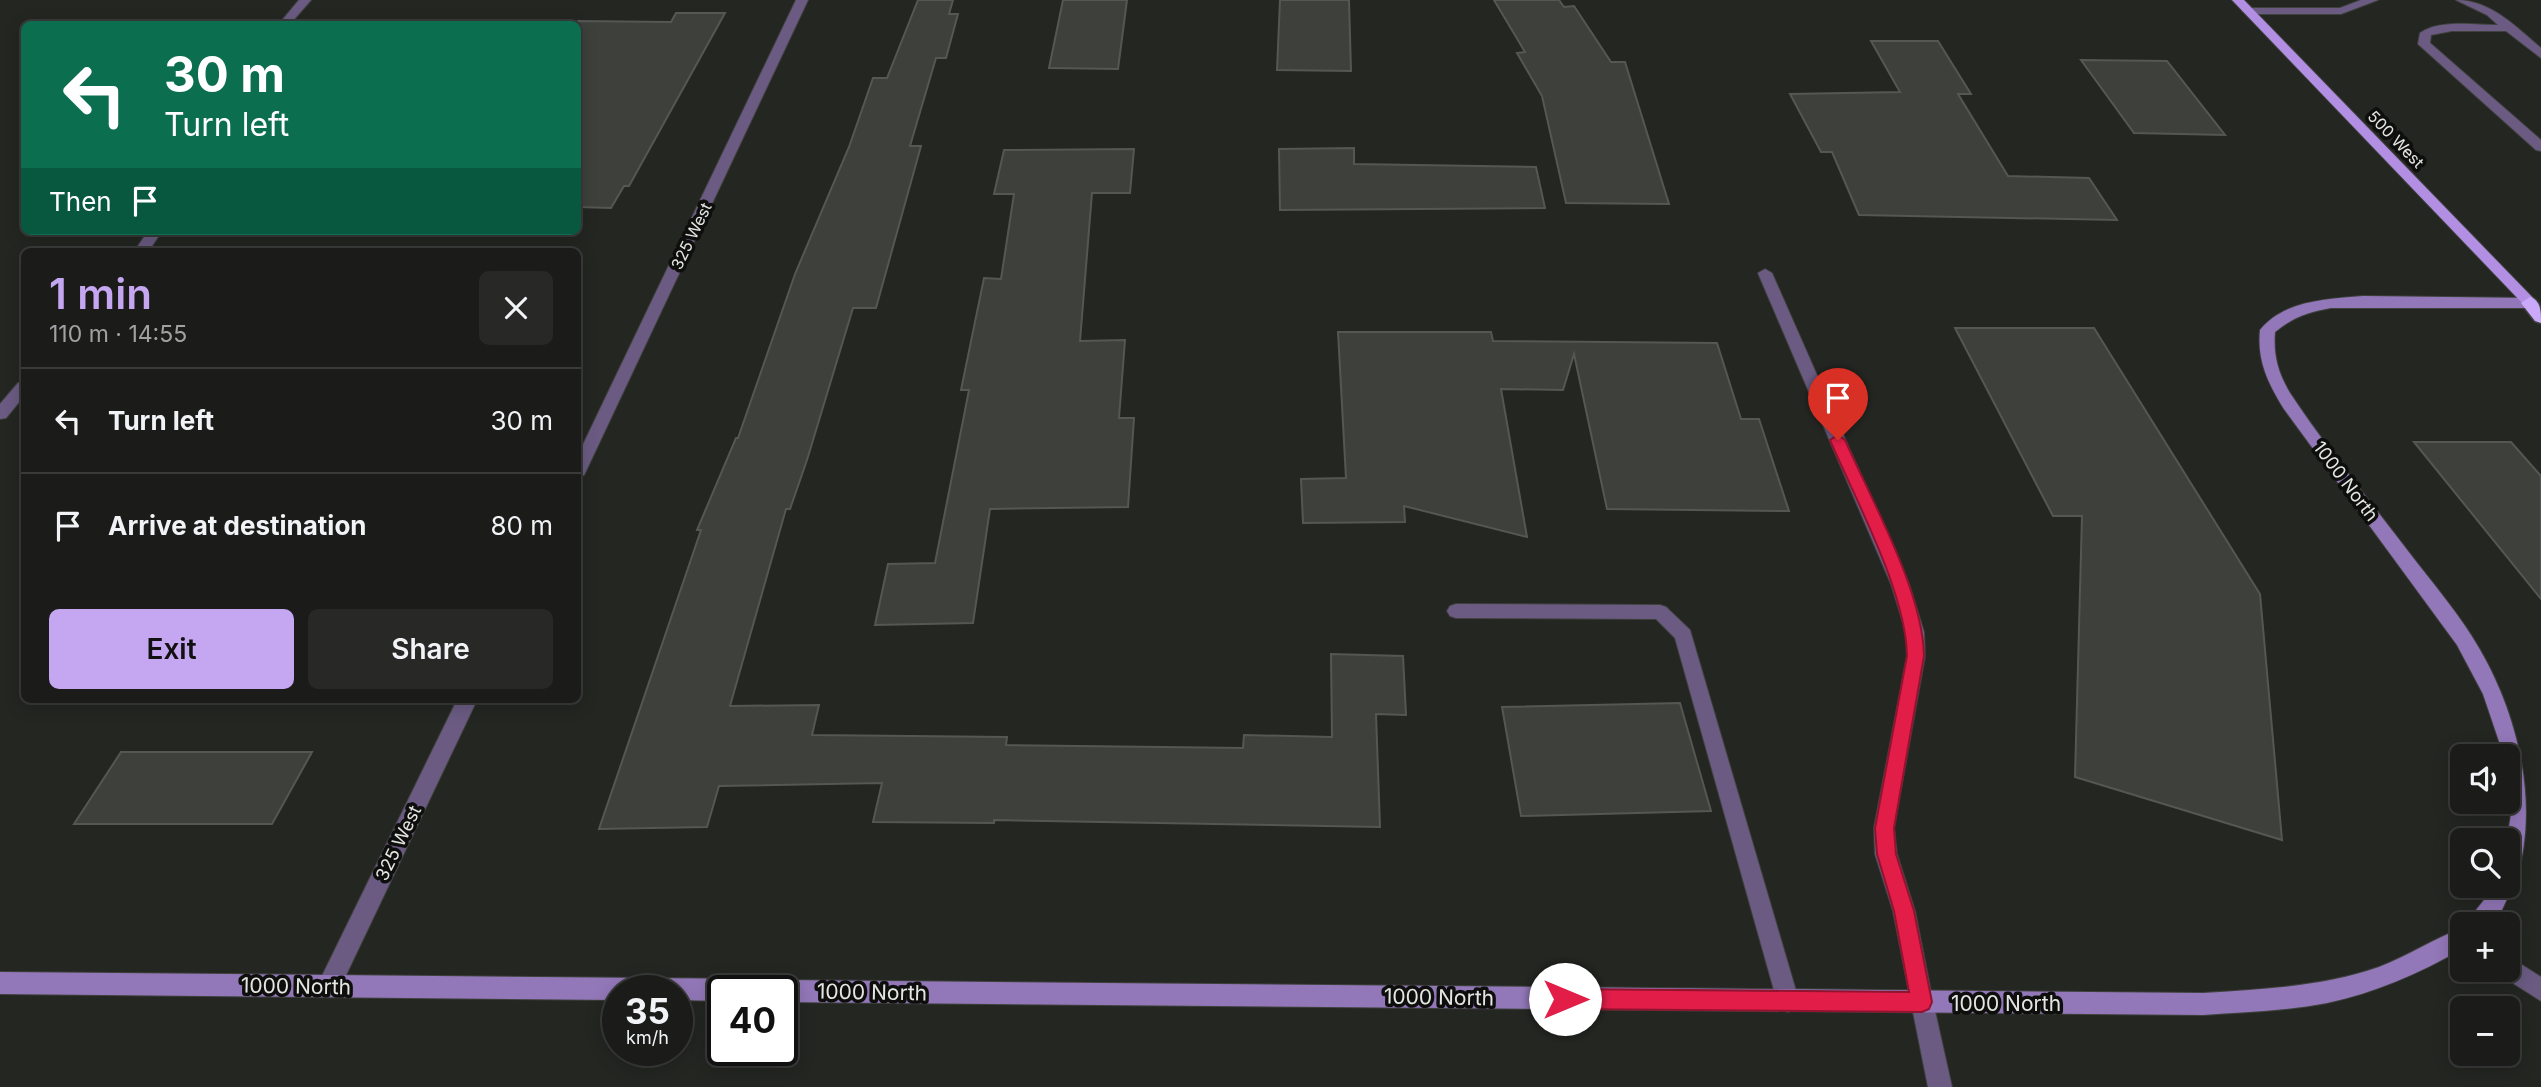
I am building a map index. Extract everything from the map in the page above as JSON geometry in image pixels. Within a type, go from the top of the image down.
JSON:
[{"type":"main road","name":"500 West","points":[[2238,0],[2538,309]]},
{"type":"street","points":[[287,21],[305,0]]},
{"type":"street","name":"325 West","points":[[581,465],[803,0]]},
{"type":"street","points":[[2248,10],[2341,11],[2372,0]]},
{"type":"street","points":[[2462,0],[2491,13],[2541,54]]},
{"type":"street","points":[[2509,28],[2452,28],[2426,33],[2424,44],[2541,147]]},
{"type":"street","points":[[1765,273],[1900,584],[1915,632],[1916,656],[1884,828],[1886,854],[1904,911],[1940,1087]]},
{"type":"street","name":"1000 North","points":[[2518,828],[2519,796],[2515,756],[2502,713],[2487,680],[2464,640],[2274,381],[2267,362],[2266,345],[2268,330],[2284,317],[2305,308],[2331,303],[2363,301],[2538,309]]},
{"type":"street","points":[[0,414],[13,394]]},
{"type":"street","points":[[1456,611],[1660,612],[1683,635],[1788,1001]]},
{"type":"street","name":"325 West","points":[[329,986],[466,703]]},
{"type":"street","name":"1000 North","points":[[798,991],[2203,1004],[2268,1000],[2328,992],[2382,976],[2426,958],[2450,944]]},
{"type":"street","points":[[2520,975],[2541,990]]},
{"type":"street","name":"1000 North","points":[[0,983],[707,990]]},
{"type":"building","points":[[918,0],[953,0],[949,14],[958,14],[946,58],[936,58],[910,146],[921,146],[876,308],[853,308],[807,460],[790,509],[786,509],[730,706],[819,705],[812,735],[1007,737],[1006,745],[1243,748],[1244,735],[1332,737],[1331,654],[1403,656],[1406,715],[1376,714],[1380,827],[994,820],[994,823],[873,822],[882,783],[719,786],[707,827],[599,829],[701,530],[697,530],[738,438],[795,274],[849,147],[873,78],[887,78]]},
{"type":"building","points":[[1063,0],[1127,0],[1118,69],[1049,68]]},
{"type":"building","points":[[1280,0],[1349,0],[1351,71],[1277,70]]},
{"type":"building","points":[[1494,0],[1559,0],[1564,7],[1574,6],[1611,62],[1625,62],[1669,204],[1566,203],[1542,96],[1517,53],[1525,52]]},
{"type":"building","points":[[676,13],[725,13],[629,186],[624,186],[611,208],[581,207],[581,21],[671,22]]},
{"type":"building","points":[[1871,41],[1938,41],[1971,94],[1958,94],[2008,176],[2089,178],[2117,220],[1859,215],[1832,152],[1821,152],[1790,94],[1900,92]]},
{"type":"building","points":[[2081,60],[2167,61],[2225,135],[2134,133]]},
{"type":"building","points":[[1354,148],[1354,164],[1536,167],[1545,208],[1280,210],[1279,149]]},
{"type":"building","points":[[1134,149],[1130,193],[1092,193],[1080,341],[1125,340],[1119,418],[1134,418],[1128,507],[990,509],[973,623],[875,625],[888,564],[935,563],[969,390],[961,390],[984,278],[1001,279],[1014,194],[994,194],[1004,150]]},
{"type":"building","points":[[1955,328],[2094,328],[2260,594],[2282,840],[2075,777],[2082,516],[2053,516]]},
{"type":"building","points":[[1338,332],[1491,332],[1493,341],[1717,343],[1741,419],[1759,419],[1789,511],[1607,509],[1574,354],[1563,390],[1501,389],[1527,537],[1404,506],[1405,522],[1303,523],[1301,479],[1346,478]]},
{"type":"building","points":[[2414,442],[2511,442],[2541,476],[2541,599]]},
{"type":"building","points":[[1680,703],[1711,811],[1521,816],[1502,707]]},
{"type":"building","points":[[121,752],[312,752],[272,824],[74,824]]},
{"type":"route","points":[[1565,999],[1922,1002],[1904,911],[1886,854],[1884,828],[1916,656],[1915,632],[1900,584],[1838,440]]}]
